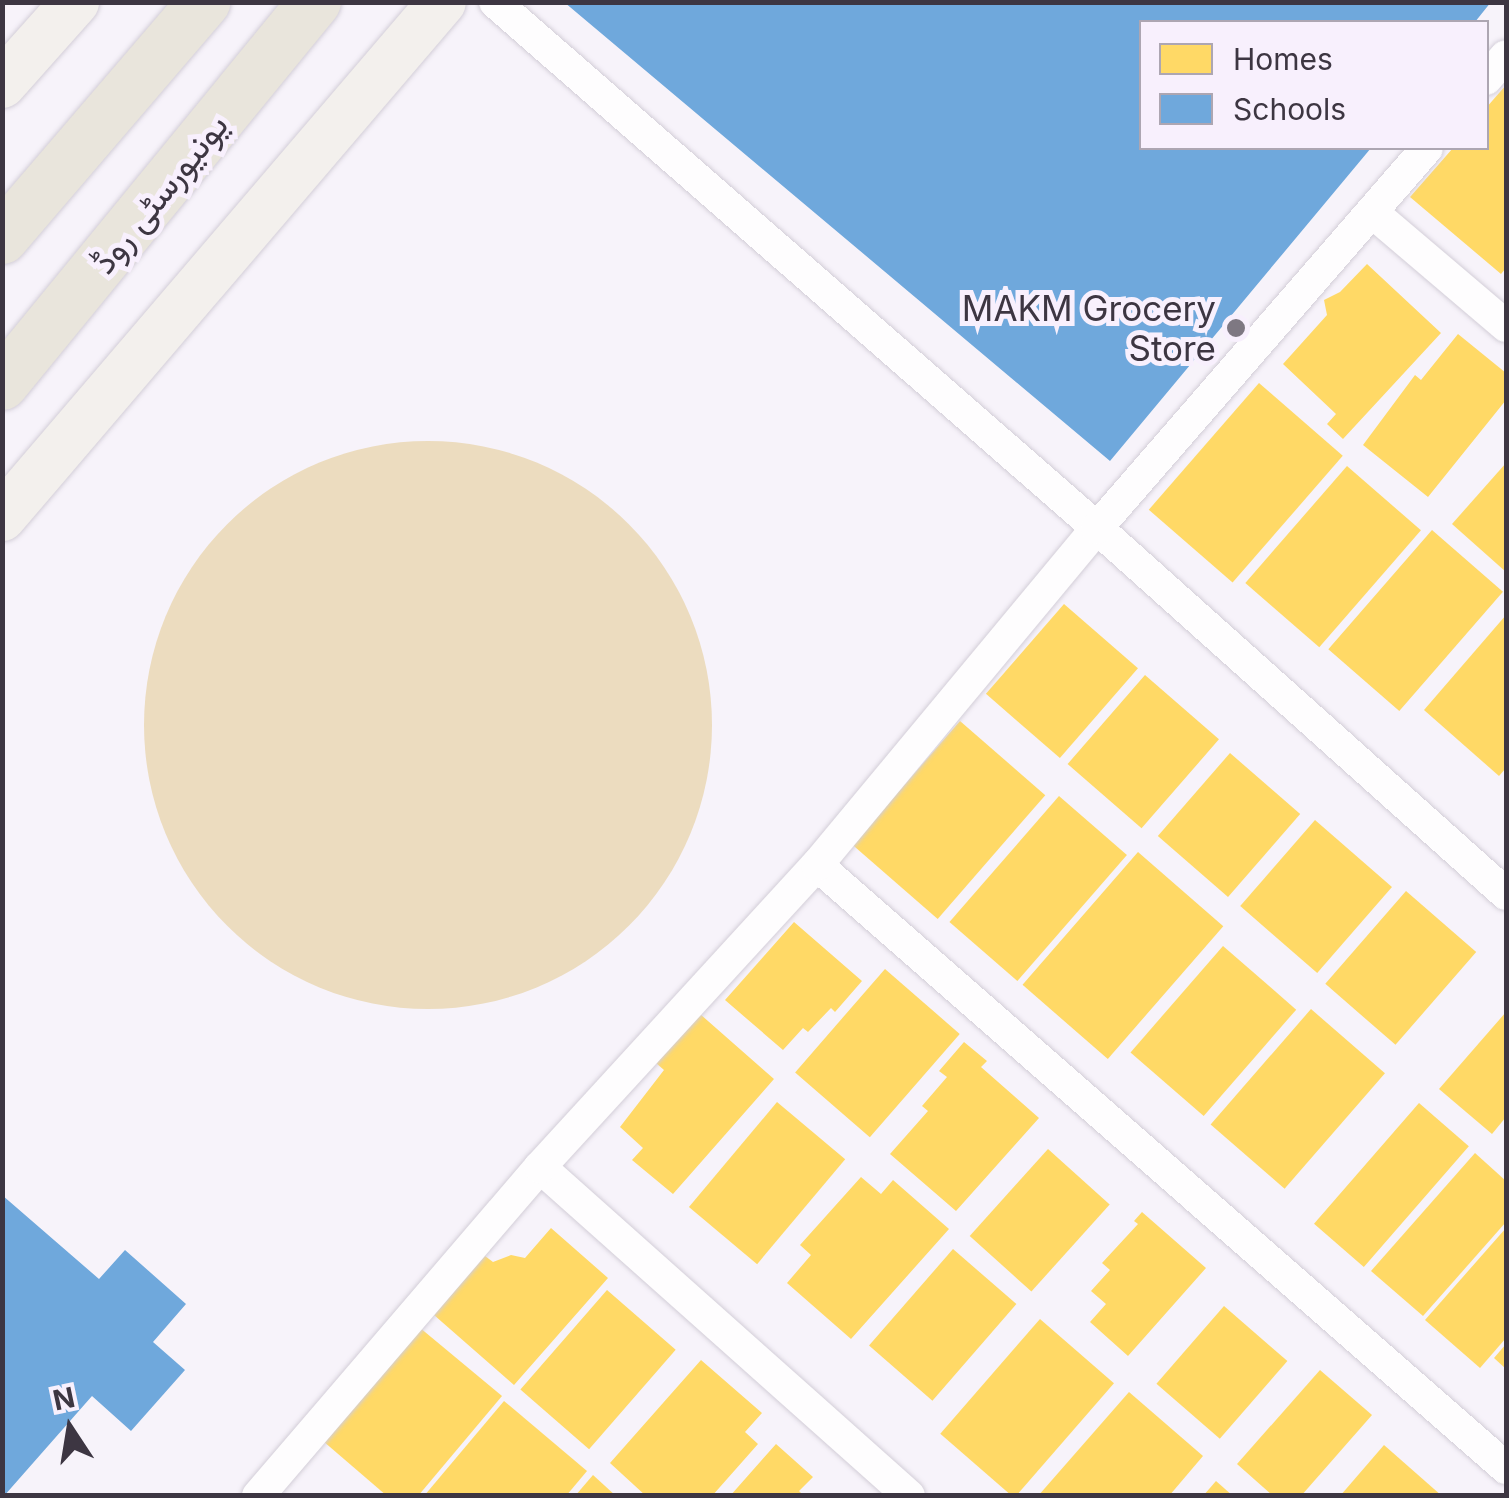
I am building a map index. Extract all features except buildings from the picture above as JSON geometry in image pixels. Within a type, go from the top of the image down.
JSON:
[{"type":"main road","points":[[2,238],[204,2]]},
{"type":"main road","name":"یونیورسٹی روڈ","points":[[2,384],[315,2]]},
{"type":"street","points":[[2,84],[76,2]]},
{"type":"street","points":[[2,518],[442,2]]},
{"type":"street","points":[[496,2],[1097,528],[1506,894]]},
{"type":"street","points":[[1489,76],[1506,56]]},
{"type":"street","points":[[269,1492],[540,1167],[817,865],[1097,528],[1426,150]]},
{"type":"street","points":[[1372,212],[1506,326]]},
{"type":"street","points":[[817,865],[1506,1468]]},
{"type":"street","points":[[540,1167],[909,1496]]},
{"type":"shaded area","points":[[428,441],[483,446],[537,462],[586,489],[629,524],[664,567],[691,616],[707,670],[712,725],[707,780],[691,834],[664,883],[629,926],[586,961],[537,988],[483,1004],[428,1009],[373,1004],[319,988],[270,961],[227,926],[192,883],[165,834],[149,780],[144,725],[149,670],[165,616],[192,567],[227,524],[270,489],[319,462],[373,446]]},
{"type":"place","name":"MAKM Grocery Store","points":[[1236,328]]}]
